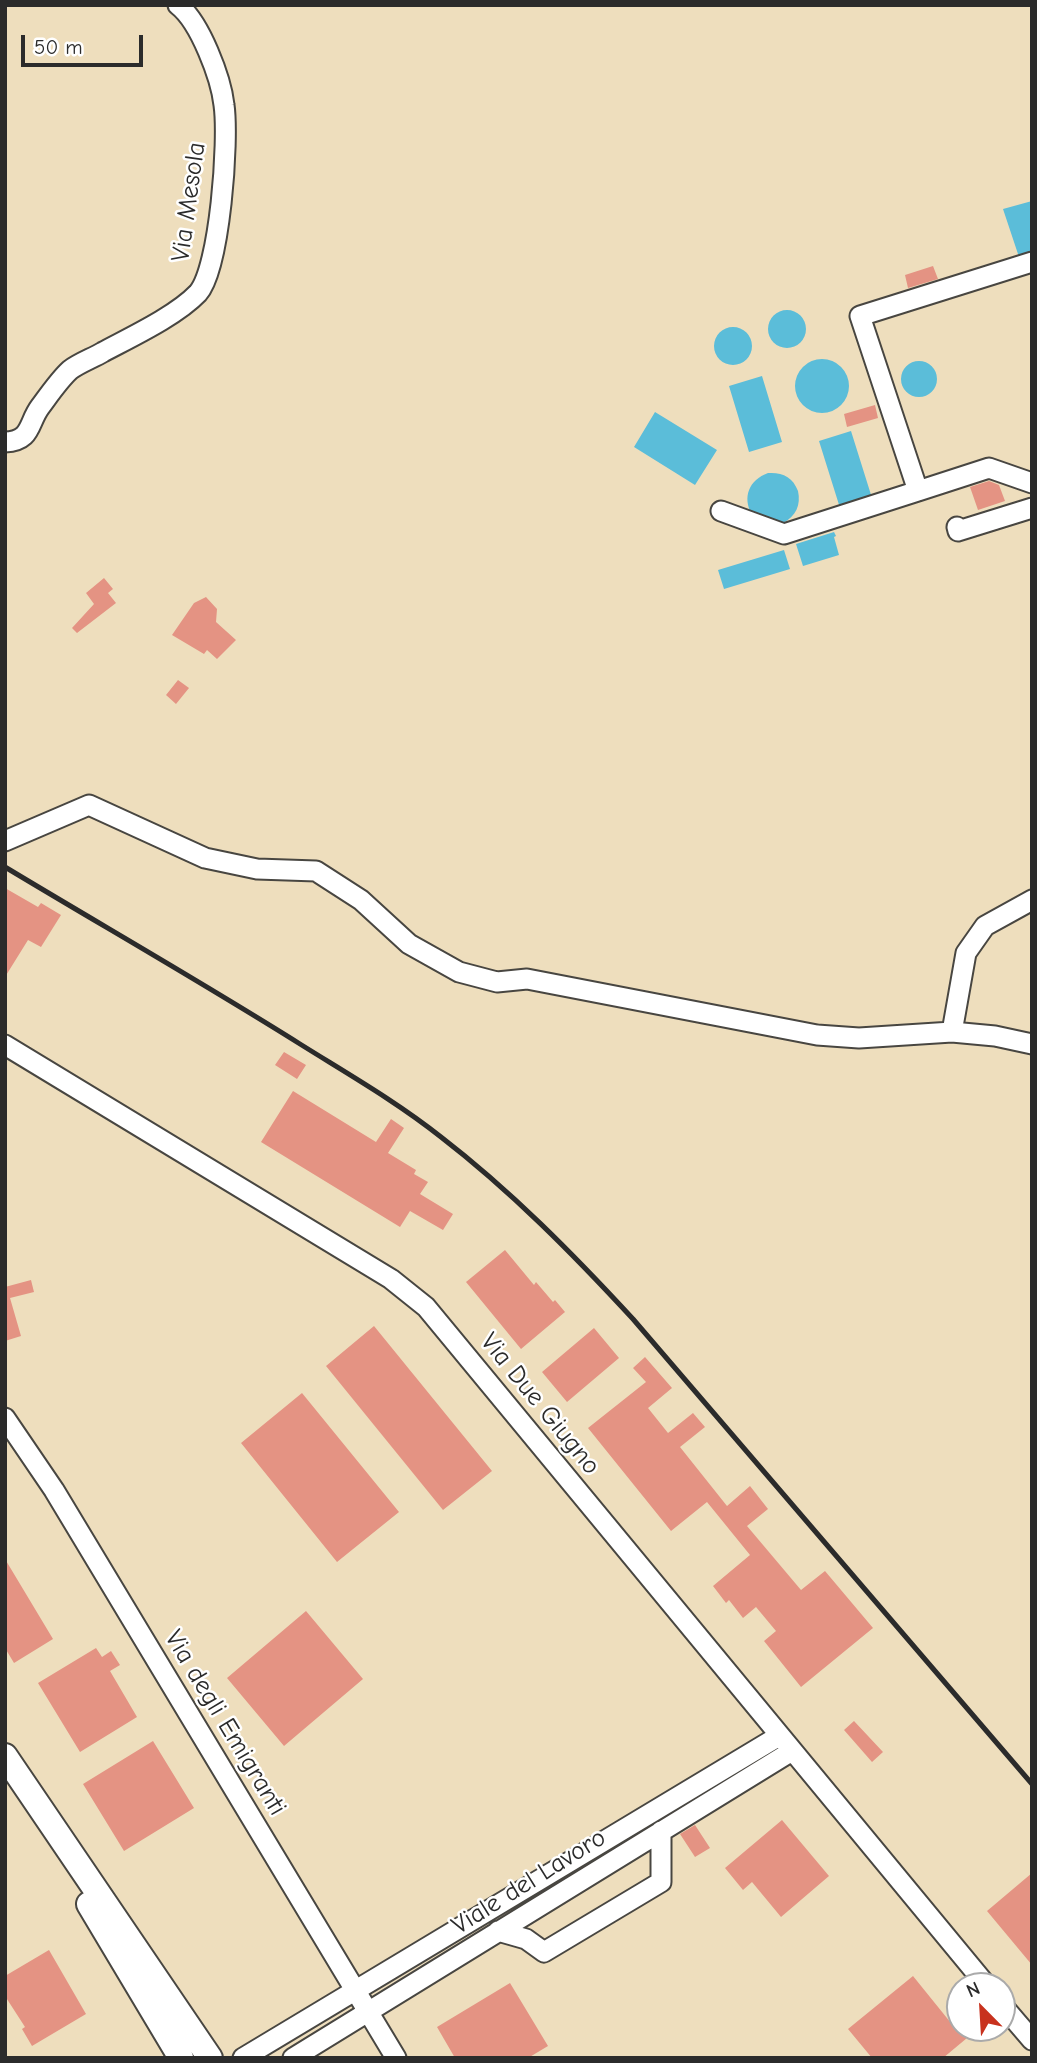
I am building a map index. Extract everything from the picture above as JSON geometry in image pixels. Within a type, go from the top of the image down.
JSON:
[{"type":"main road","points":[[5,1759],[181,2058]]},
{"type":"main road","points":[[5,1759],[195,2047],[210,2058]]},
{"type":"street","name":"Via Mesola","points":[[5,442],[13,442],[25,435],[32,427],[38,410],[71,369],[167,316],[199,292],[211,264],[225,158],[224,104],[210,56],[188,13],[178,5]]},
{"type":"street","points":[[918,491],[860,316],[1032,262]]},
{"type":"street","points":[[721,511],[784,534],[989,468],[1032,483]]},
{"type":"street","points":[[957,527],[958,531],[1032,508]]},
{"type":"street","points":[[5,841],[89,805],[205,858],[257,869],[316,870],[361,900],[409,944],[460,972],[497,982],[527,979],[817,1035],[859,1038],[952,1032],[995,1036],[1032,1044]]},
{"type":"street","points":[[952,1032],[966,953],[985,926],[1032,900]]},
{"type":"street","name":"Via Due Giugno","points":[[5,1045],[379,1272],[426,1307],[976,1972]]},
{"type":"street","name":"Via degli Emigranti","points":[[5,1418],[54,1490],[396,2058]]},
{"type":"street","points":[[243,2058],[355,1990],[786,1743]]},
{"type":"street","name":"Viale del Lavoro","points":[[293,2058],[661,1832],[786,1743]]},
{"type":"street","points":[[498,1931],[526,1939],[544,1952],[661,1882],[661,1832]]},
{"type":"street","points":[[131,1976],[146,1989],[182,2045],[195,2047],[219,2058]]},
{"type":"street","points":[[1016,2021],[1032,2040]]},
{"type":"water","points":[[1032,201],[1032,254],[1019,257],[1003,209]]},
{"type":"water","points":[[787,310],[801,315],[806,329],[801,343],[787,348],[773,343],[768,329],[773,315]]},
{"type":"water","points":[[733,327],[747,332],[752,346],[747,360],[733,365],[719,360],[714,346],[719,332]]},
{"type":"water","points":[[822,359],[841,367],[849,386],[841,405],[822,413],[803,405],[795,386],[803,367]]},
{"type":"water","points":[[919,361],[932,366],[937,379],[932,392],[919,397],[906,392],[901,379],[906,366]]},
{"type":"water","points":[[762,376],[782,442],[749,452],[729,386]]},
{"type":"water","points":[[655,412],[717,450],[695,485],[634,447]]},
{"type":"water","points":[[851,431],[872,498],[840,508],[819,441]]},
{"type":"water","points":[[768,473],[786,476],[798,491],[796,510],[783,523],[752,515],[749,508],[749,490],[756,480]]},
{"type":"water","points":[[834,532],[839,555],[803,566],[796,544]]},
{"type":"water","points":[[784,550],[790,569],[724,589],[718,570]]},
{"type":"building","points":[[933,266],[938,279],[908,288],[905,275]]},
{"type":"building","points":[[875,405],[878,418],[847,427],[844,414]]},
{"type":"building","points":[[989,481],[999,485],[1005,501],[978,510],[970,487]]},
{"type":"building","points":[[104,578],[113,589],[108,593],[116,603],[77,633],[72,628],[94,604],[86,593]]},
{"type":"building","points":[[206,597],[217,609],[216,622],[236,640],[217,659],[207,650],[204,654],[172,635],[194,603]]},
{"type":"building","points":[[178,680],[189,688],[176,704],[166,695]]},
{"type":"building","points":[[5,888],[38,907],[41,903],[61,915],[41,947],[28,940],[5,977]]},
{"type":"building","points":[[284,1052],[306,1065],[297,1079],[275,1065]]},
{"type":"building","points":[[293,1091],[376,1142],[391,1119],[404,1128],[388,1153],[416,1170],[414,1174],[428,1182],[420,1194],[453,1214],[443,1230],[410,1211],[400,1227],[261,1142]]},
{"type":"building","points":[[505,1250],[534,1285],[536,1282],[565,1312],[521,1349],[466,1282]]},
{"type":"building","points":[[31,1280],[34,1292],[10,1298],[21,1336],[5,1341],[5,1287]]},
{"type":"building","points":[[374,1326],[492,1471],[443,1510],[326,1366]]},
{"type":"building","points":[[594,1328],[619,1358],[567,1402],[542,1372]]},
{"type":"building","points":[[645,1357],[672,1388],[648,1408],[668,1433],[693,1413],[705,1427],[680,1447],[727,1506],[750,1486],[768,1509],[747,1526],[801,1590],[825,1571],[873,1628],[801,1687],[764,1641],[776,1631],[756,1607],[743,1618],[729,1600],[726,1603],[713,1586],[750,1555],[707,1502],[671,1531],[588,1428],[646,1382],[633,1368]]},
{"type":"building","points":[[302,1393],[399,1512],[337,1562],[241,1443]]},
{"type":"building","points":[[5,1559],[53,1639],[14,1663],[5,1648]]},
{"type":"building","points":[[306,1611],[363,1679],[284,1746],[227,1678]]},
{"type":"building","points":[[96,1648],[102,1657],[111,1651],[120,1665],[110,1671],[137,1717],[80,1752],[38,1683]]},
{"type":"building","points":[[854,1721],[883,1752],[872,1762],[844,1730]]},
{"type":"building","points":[[153,1741],[194,1808],[124,1851],[83,1784]]},
{"type":"building","points":[[782,1820],[829,1876],[781,1917],[752,1882],[743,1890],[725,1868]]},
{"type":"building","points":[[695,1825],[710,1848],[695,1857],[680,1834]]},
{"type":"building","points":[[1032,1873],[1032,1965],[987,1911]]},
{"type":"building","points":[[49,1950],[86,2014],[32,2046],[22,2029],[25,2027],[5,1996],[5,1976]]},
{"type":"building","points":[[913,1976],[946,2017],[946,2042],[962,2042],[943,2058],[872,2058],[848,2029]]},
{"type":"building","points":[[510,1983],[548,2046],[528,2058],[455,2058],[437,2027]]},
{"type":"railway","points":[[5,867],[372,1089],[424,1124],[517,1201],[633,1319],[1032,1784]]}]
